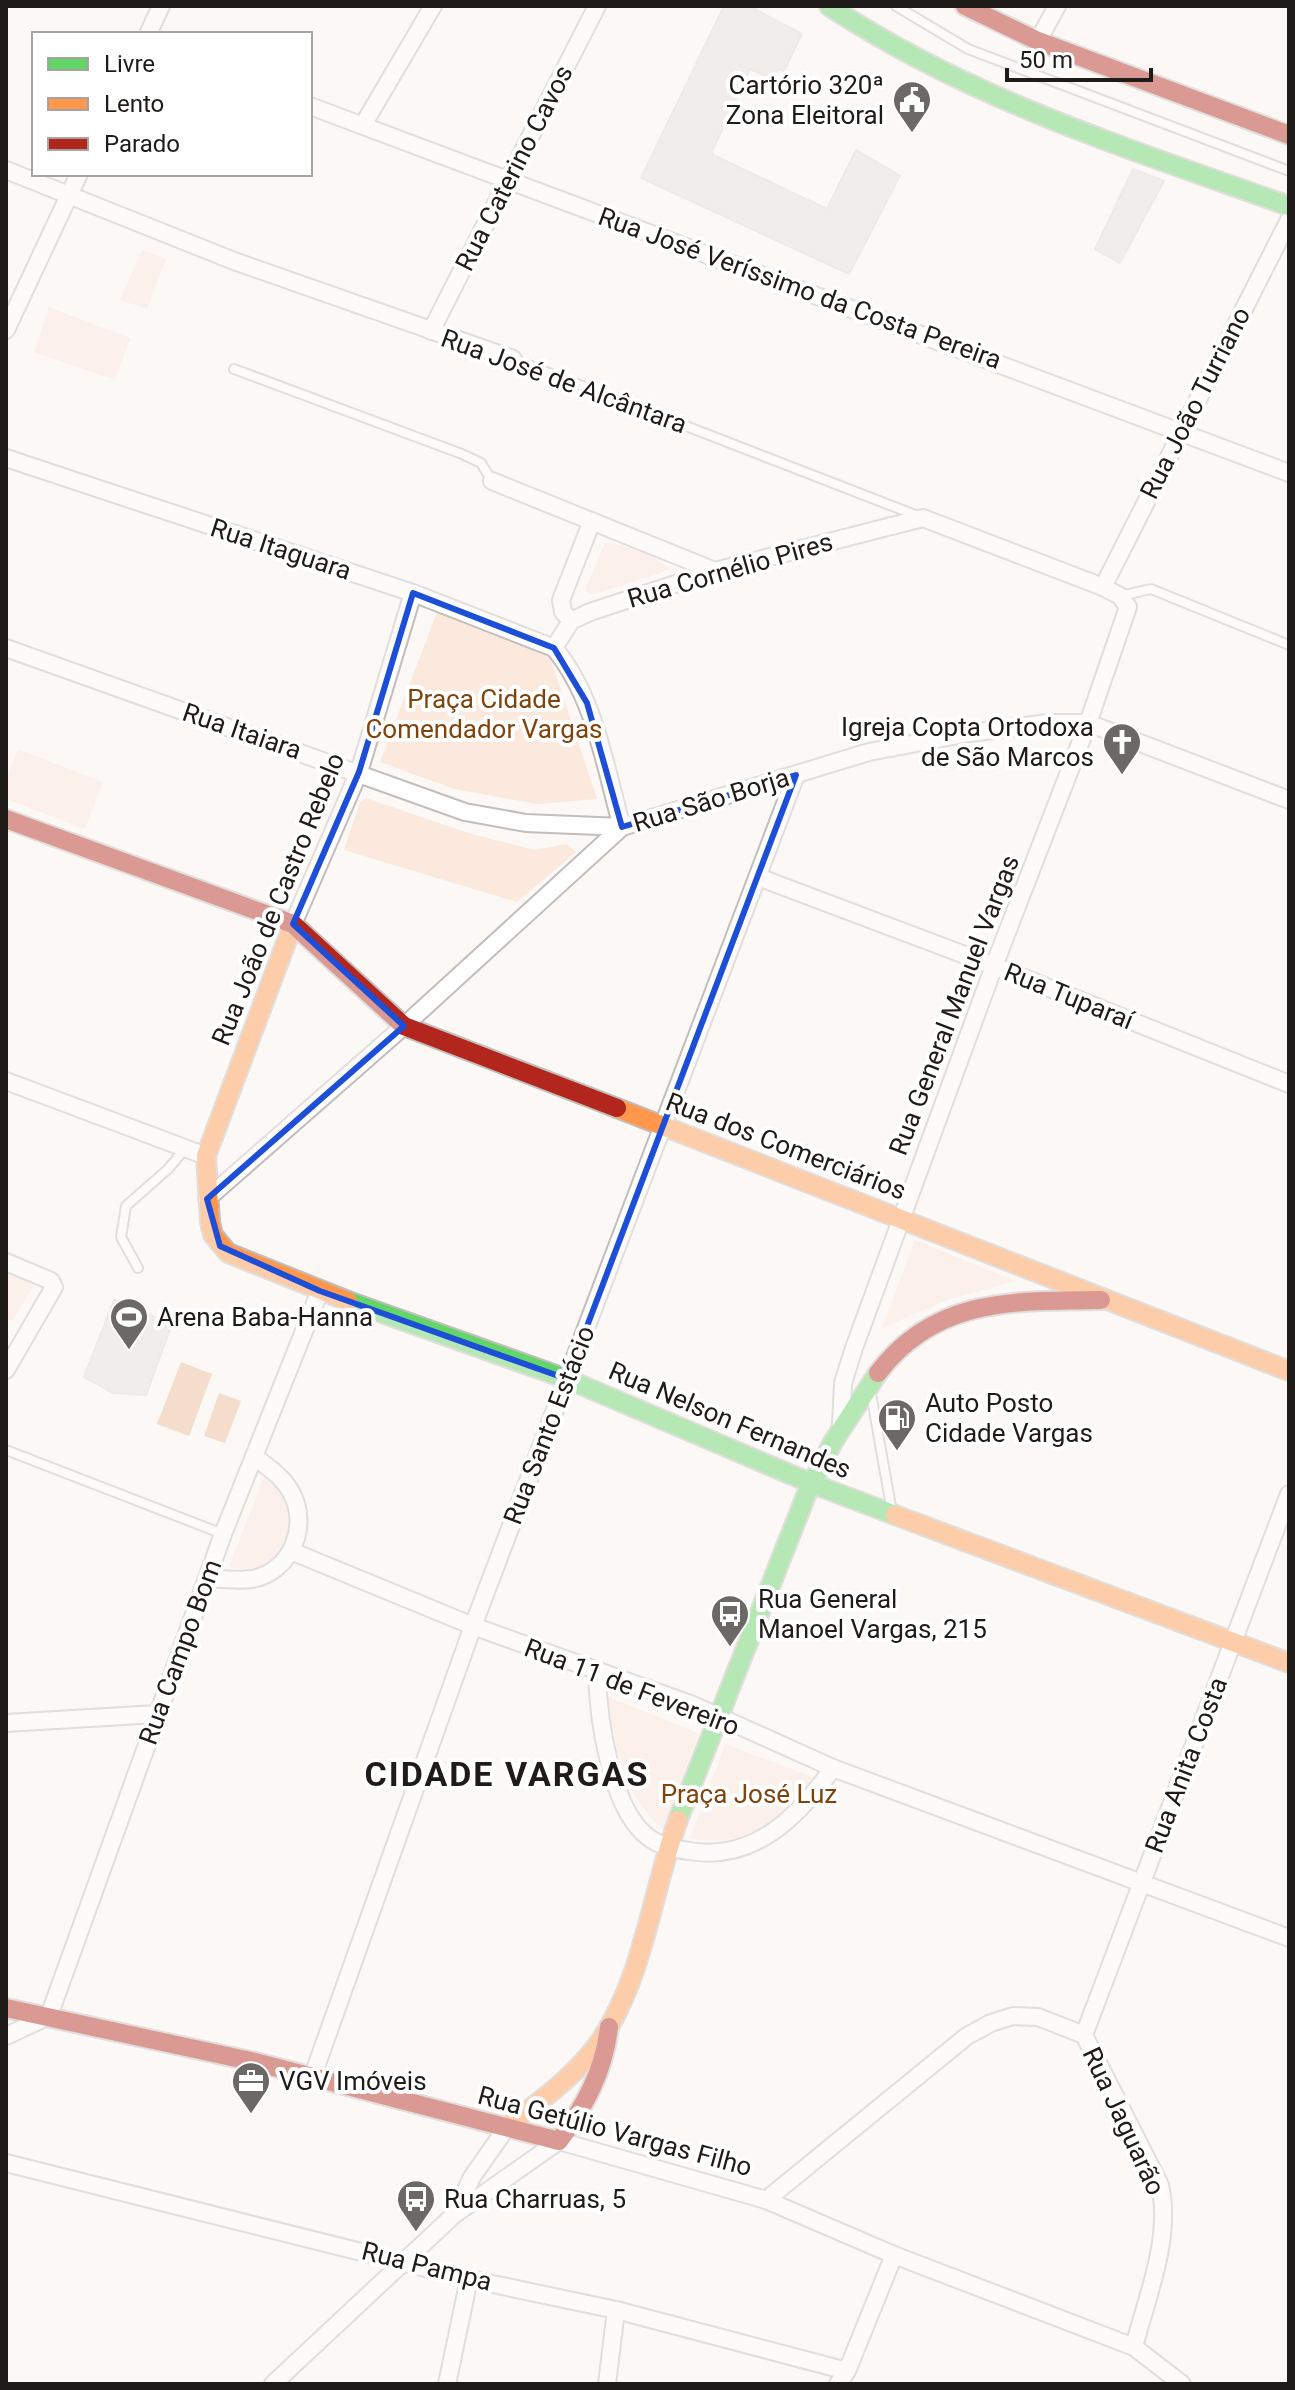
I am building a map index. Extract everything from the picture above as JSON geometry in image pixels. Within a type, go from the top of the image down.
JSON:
[{"type":"street","points":[[149,32],[161,6]]},
{"type":"street","points":[[363,125],[433,6]]},
{"type":"street","name":"Rua Caterino Cavos","points":[[431,331],[597,6]]},
{"type":"street","points":[[829,6],[891,49],[1035,117],[1289,206]]},
{"type":"street","points":[[965,6],[1038,41],[1289,135]]},
{"type":"street","points":[[1038,41],[1057,6]]},
{"type":"street","name":"Rua José Veríssimo da Costa Pereira","points":[[312,107],[1289,473]]},
{"type":"street","name":"Rua José de Alcântara","points":[[6,170],[68,197],[513,359]]},
{"type":"street","points":[[6,330],[78,176]]},
{"type":"street","name":"Rua João Turriano","points":[[1103,587],[1289,220]]},
{"type":"street","name":"Rua Itaguara","points":[[6,458],[413,593],[554,648]]},
{"type":"street","points":[[492,481],[715,571]]},
{"type":"street","name":"Rua José de Alcântara","points":[[923,518],[1103,587],[1124,601]]},
{"type":"street","name":"Rua Cornélio Pires","points":[[571,621],[715,571],[923,518]]},
{"type":"street","points":[[592,521],[561,600],[563,612],[571,621],[554,648],[569,666],[587,703],[622,827]]},
{"type":"street","name":"Rua João de Castro Rebelo","points":[[205,1177],[206,1156],[293,924],[359,772],[413,593]]},
{"type":"street","name":"Rua General Manuel Vargas","points":[[841,1424],[843,1383],[994,966],[1088,723],[1124,601]]},
{"type":"street","name":"Rua Itaiara","points":[[6,648],[465,812],[526,823],[622,827]]},
{"type":"street","name":"Rua São Borja","points":[[207,1199],[404,1026],[622,827],[869,752],[969,733],[1048,723],[1088,723],[1289,800]]},
{"type":"street","name":"Rua Santo Estácio","points":[[312,2078],[473,1626],[796,775]]},
{"type":"street","points":[[6,819],[293,924]]},
{"type":"street","name":"Rua Tuparaí","points":[[758,877],[994,966],[1289,1084]]},
{"type":"street","name":"Rua dos Comerciários","points":[[293,924],[404,1026],[1115,1300],[1289,1371]]},
{"type":"street","points":[[6,1081],[206,1156]]},
{"type":"street","name":"Rua Nelson Fernandes","points":[[205,1177],[213,1235],[220,1246],[320,1291],[567,1379],[813,1484],[1289,1663]]},
{"type":"street","points":[[6,1262],[51,1281],[54,1287],[11,1350],[6,1370]]},
{"type":"street","name":"Rua Campo Bom","points":[[49,2016],[223,1534],[256,1458],[320,1291]]},
{"type":"street","points":[[455,2214],[472,2177],[507,2127],[580,2065],[609,2026],[639,1946],[669,1847],[718,1716],[813,1484],[841,1424],[869,1383],[893,1353],[920,1331],[950,1316],[1011,1303],[1115,1300]]},
{"type":"street","points":[[208,1578],[239,1580],[265,1575],[291,1551],[298,1536],[297,1506],[279,1476],[256,1458]]},
{"type":"street","name":"Rua Anita Costa","points":[[1084,2035],[1289,1494]]},
{"type":"street","name":"Rua 11 de Fevereiro","points":[[291,1551],[473,1626],[718,1716],[833,1768],[1289,1938]]},
{"type":"street","points":[[597,1672],[602,1742],[622,1798],[648,1837],[669,1847],[710,1853],[741,1849],[774,1834],[799,1810],[833,1768]]},
{"type":"street","points":[[6,1723],[157,1714]]},
{"type":"street","name":"Rua Getúlio Vargas Filho","points":[[6,2008],[255,2062],[559,2141],[766,2200],[894,2255],[1134,2347],[1182,2384]]},
{"type":"street","points":[[6,2036],[49,2016]]},
{"type":"street","name":"Rua Jaguarão","points":[[766,2200],[967,2036],[991,2023],[1013,2016],[1038,2017],[1084,2035],[1160,2185],[1164,2206],[1162,2237],[1134,2347]]},
{"type":"street","points":[[273,2384],[455,2214],[559,2141],[600,2076],[607,2056],[609,2026]]},
{"type":"street","points":[[538,2102],[550,2095],[564,2097],[574,2107],[575,2120]]},
{"type":"street","name":"Rua Pampa","points":[[6,2163],[405,2260],[469,2279],[616,2310],[842,2378]]},
{"type":"street","points":[[842,2378],[894,2255]]},
{"type":"street","points":[[447,2384],[469,2279]]},
{"type":"street","points":[[607,2384],[616,2310]]},
{"type":"lane","points":[[896,6],[968,49],[1289,171]]},
{"type":"lane","name":"Rua José de Alcântara","points":[[513,359],[923,518]]},
{"type":"lane","points":[[234,369],[462,454],[481,463],[492,481]]},
{"type":"lane","points":[[1124,601],[1151,589],[1289,645]]},
{"type":"lane","points":[[138,1268],[121,1237],[126,1206],[185,1149]]},
{"type":"lane","points":[[869,1383],[893,1514]]},
{"type":"lane","points":[[6,1450],[223,1534]]},
{"type":"highlighted area","points":[[413,593],[554,648],[587,703],[622,827],[796,775],[567,1379],[320,1291],[220,1246],[207,1199],[404,1026],[293,924],[359,772]]},
{"type":"green space","points":[[142,250],[166,259],[147,309],[120,300]]},
{"type":"green space","points":[[49,307],[130,338],[115,380],[34,352]]},
{"type":"green space","points":[[605,543],[640,551],[670,570],[592,595],[585,590]]},
{"type":"green space","name":"Praça Cidade Comendador Vargas","points":[[437,612],[549,654],[597,799],[538,804],[454,789],[380,762]]},
{"type":"green space","points":[[18,749],[103,782],[85,829],[6,799],[6,781]]},
{"type":"green space","points":[[366,798],[468,833],[535,850],[567,844],[576,852],[517,902],[344,850],[360,802]]},
{"type":"green space","points":[[915,1240],[1015,1281],[944,1301],[882,1328]]},
{"type":"green space","points":[[6,1273],[34,1286],[12,1321],[6,1318]]},
{"type":"green space","points":[[266,1471],[279,1486],[287,1503],[290,1521],[287,1538],[279,1552],[267,1563],[250,1568],[229,1567]]},
{"type":"green space","name":"Praça José Luz","points":[[608,1697],[699,1733],[663,1829],[629,1785],[618,1753]]},
{"type":"green space","name":"Praça José Luz","points":[[725,1744],[815,1778],[788,1810],[763,1830],[732,1840],[690,1839]]},
{"type":"shaded area","points":[[181,1362],[212,1374],[189,1436],[157,1424]]},
{"type":"shaded area","points":[[219,1393],[241,1401],[225,1443],[204,1436]]},
{"type":"building","points":[[724,6],[749,6],[802,34],[784,71],[778,69],[774,80],[750,69],[711,154],[827,209],[856,150],[900,176],[849,274],[641,178]]},
{"type":"building","points":[[1133,169],[1164,181],[1120,263],[1095,249]]},
{"type":"building","name":"Arena Baba-Hanna","points":[[114,1300],[172,1324],[146,1395],[113,1393],[84,1377]]},
{"type":"traffic: fast","points":[[829,6],[938,69],[995,96],[1111,142],[1289,206]]},
{"type":"traffic: fast","points":[[348,1301],[567,1379],[813,1484],[895,1515]]},
{"type":"traffic: fast","points":[[678,1820],[807,1493],[833,1442],[878,1373]]},
{"type":"traffic: slow","points":[[293,924],[206,1156],[210,1222],[213,1235],[228,1253],[348,1301]]},
{"type":"traffic: slow","points":[[617,1108],[1289,1371]]},
{"type":"traffic: slow","points":[[895,1515],[1289,1663]]},
{"type":"traffic: slow","points":[[507,2127],[581,2065],[616,2015],[637,1961],[678,1820]]},
{"type":"traffic: jam","points":[[965,6],[1038,41],[1289,135]]},
{"type":"traffic: jam","points":[[6,819],[293,924],[404,1026],[617,1108]]},
{"type":"traffic: jam","points":[[878,1373],[900,1348],[951,1317],[1008,1303],[1101,1300]]},
{"type":"traffic: jam","points":[[6,2008],[255,2062],[559,2141],[592,2087],[603,2058],[609,2027]]},
{"type":"place","name":"Cartório 320ª Zona Eleitoral","points":[[912,134]]},
{"type":"place","name":"Igreja Copta Ortodoxa de São Marcos","points":[[1122,776]]},
{"type":"place","name":"Arena Baba-Hanna","points":[[129,1351]]},
{"type":"place","name":"Auto Posto Cidade Vargas","points":[[897,1452]]},
{"type":"place","name":"Rua General Manoel Vargas, 215","points":[[730,1648]]},
{"type":"place","name":"VGV Imóveis","points":[[251,2115]]},
{"type":"place","name":"Rua Charruas, 5","points":[[416,2233]]},
{"type":"district","name":"CIDADE VARGAS","points":[[507,1774]]}]
